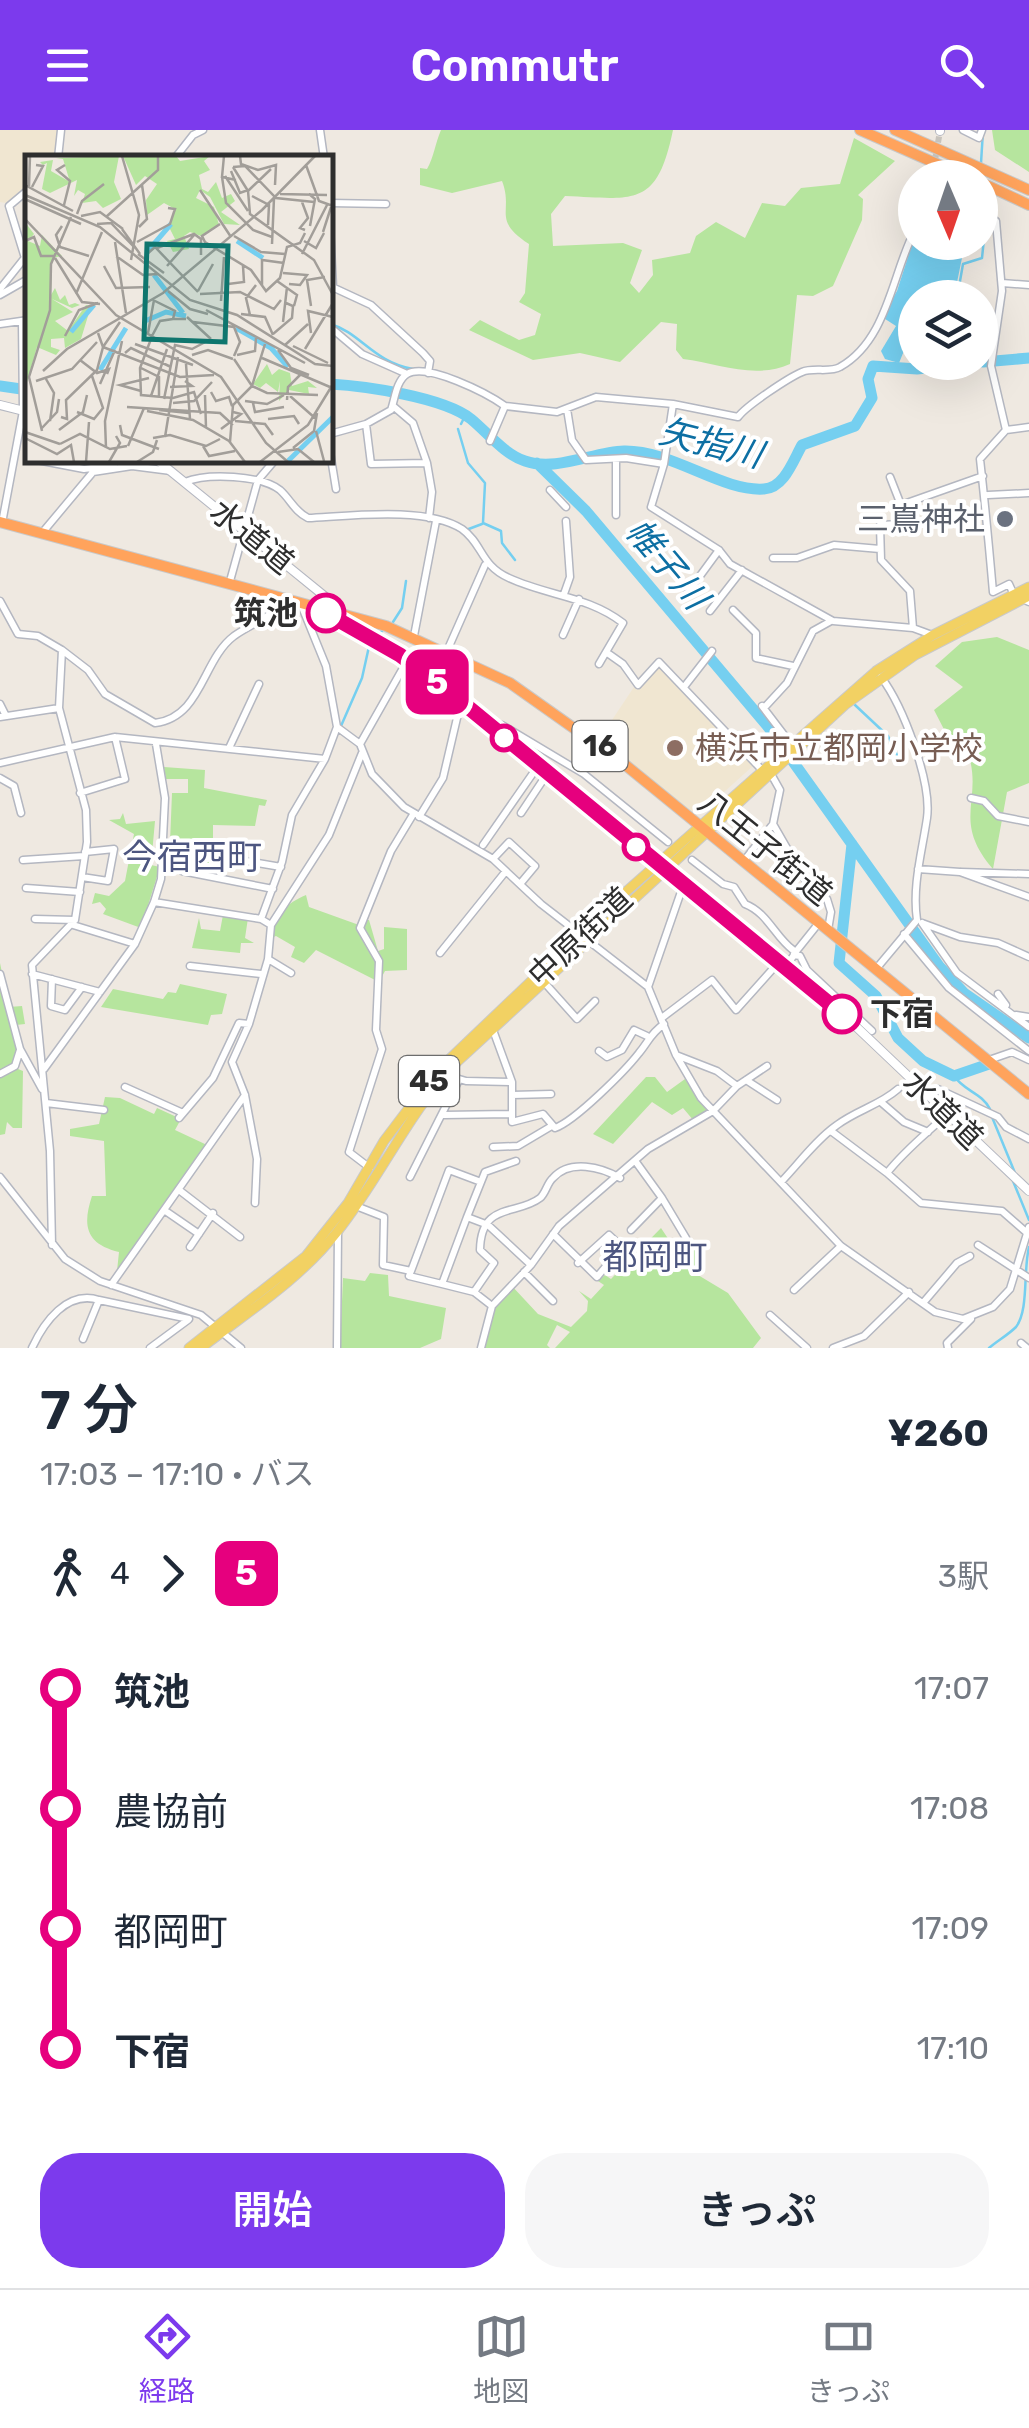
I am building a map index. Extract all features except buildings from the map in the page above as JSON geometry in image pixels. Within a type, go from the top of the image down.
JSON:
[{"type":"highway","points":[[860,130],[929,160]]},
{"type":"highway","points":[[894,130],[1029,188]]},
{"type":"highway","points":[[998,190],[1029,207]]},
{"type":"highway","name":"八王子街道","points":[[1,522],[286,596],[414,636],[552,709],[1029,1094]]},
{"type":"main road","name":"中原街道","points":[[879,674],[1023,598],[1029,587]]},
{"type":"main road","name":"中原街道","points":[[188,1348],[288,1283],[338,1231],[372,1170],[437,1071],[792,748],[879,674],[933,635],[1023,598]]},
{"type":"main road","name":"中原街道","points":[[201,1348],[306,1256],[445,1074],[585,937]]},
{"type":"street","points":[[58,155],[61,130]]},
{"type":"street","points":[[177,155],[193,135],[203,130]]},
{"type":"street","points":[[320,130],[324,155]]},
{"type":"street","points":[[964,130],[980,138],[982,130]]},
{"type":"street","points":[[25,192],[8,206],[25,253]]},
{"type":"street","points":[[332,203],[386,204]]},
{"type":"street","points":[[998,241],[1002,283],[991,366],[1006,430]]},
{"type":"street","points":[[0,292],[25,257]]},
{"type":"street","points":[[332,329],[362,354],[407,374],[428,374],[476,386],[505,406],[567,409],[596,396],[673,404],[738,417],[749,404],[800,373],[839,368],[864,342],[895,292],[905,260]]},
{"type":"street","points":[[0,292],[25,281]]},
{"type":"street","points":[[1002,283],[1029,285]]},
{"type":"street","points":[[332,286],[370,305],[423,353],[430,361],[428,374]]},
{"type":"street","points":[[0,324],[25,321]]},
{"type":"street","points":[[332,433],[366,424],[394,405],[399,383],[407,374]]},
{"type":"street","points":[[0,404],[25,411]]},
{"type":"street","points":[[673,404],[664,464],[651,507],[719,550],[730,564],[832,621],[914,628],[933,635]]},
{"type":"street","points":[[394,405],[413,423],[432,492],[432,519],[414,636]]},
{"type":"street","points":[[490,441],[505,406]]},
{"type":"street","points":[[567,409],[580,453],[586,460],[664,464]]},
{"type":"street","points":[[1,522],[25,415]]},
{"type":"street","points":[[366,424],[371,464],[427,463]]},
{"type":"street","points":[[1023,598],[1009,584],[993,592],[982,454],[1006,430],[1029,427]]},
{"type":"street","points":[[14,456],[25,458]]},
{"type":"street","points":[[616,459],[616,515]]},
{"type":"street","points":[[46,462],[84,470],[120,466],[171,471]]},
{"type":"street","name":"水道道","points":[[160,462],[351,626],[408,660],[452,694],[848,1019],[1029,1192]]},
{"type":"street","points":[[230,582],[258,480],[273,462]]},
{"type":"street","points":[[332,462],[336,488]]},
{"type":"street","points":[[42,533],[93,472],[120,466]]},
{"type":"street","points":[[81,483],[84,470]]},
{"type":"street","points":[[902,505],[983,476]]},
{"type":"street","points":[[185,482],[212,478],[258,480],[279,489],[296,512],[308,518],[432,519],[460,528],[485,565],[514,580],[593,602],[623,623],[599,664]]},
{"type":"street","points":[[890,478],[902,505],[901,524],[880,525],[881,560],[910,591],[914,628]]},
{"type":"street","points":[[550,490],[566,507]]},
{"type":"street","points":[[988,495],[1029,493]]},
{"type":"street","points":[[564,594],[570,576],[566,521]]},
{"type":"street","points":[[773,558],[797,558],[834,546],[880,549]]},
{"type":"street","points":[[686,595],[719,550]]},
{"type":"street","points":[[452,694],[457,682],[448,652],[485,565]]},
{"type":"street","points":[[710,611],[742,570]]},
{"type":"street","points":[[0,601],[18,634],[38,636],[62,650],[88,670],[105,694],[155,723],[176,717],[234,636],[260,624],[286,596]]},
{"type":"street","points":[[563,635],[580,599]]},
{"type":"street","points":[[300,600],[351,626]]},
{"type":"street","points":[[261,919],[274,888],[292,815],[325,759],[337,727],[326,666],[300,600]]},
{"type":"street","points":[[734,610],[756,632],[756,658],[793,666]]},
{"type":"street","points":[[792,748],[763,707],[787,683],[813,631],[832,621]]},
{"type":"street","points":[[52,1245],[44,1070],[32,974],[35,960],[74,922],[88,826],[59,708],[62,650]]},
{"type":"street","points":[[684,687],[712,651]]},
{"type":"street","points":[[606,652],[623,664],[638,686],[659,662],[780,790],[773,824],[743,862]]},
{"type":"street","points":[[360,744],[408,660]]},
{"type":"street","points":[[879,674],[906,723],[921,777],[927,817],[918,869],[918,921],[957,973],[1029,1027]]},
{"type":"street","points":[[230,746],[259,684]]},
{"type":"street","points":[[372,1170],[348,1152],[382,1049],[376,1030],[379,961],[360,928],[384,868],[443,778],[460,701]]},
{"type":"street","points":[[0,704],[3,716],[59,708]]},
{"type":"street","points":[[44,1070],[134,944],[154,902],[161,880],[165,798],[154,742],[155,723]]},
{"type":"street","points":[[491,728],[502,724],[548,750],[644,818],[668,842]]},
{"type":"street","points":[[337,727],[360,744],[378,782],[417,815],[493,859],[648,987],[692,1085],[841,1246],[950,1318],[972,1318]]},
{"type":"street","points":[[0,764],[115,737],[230,746],[325,759]]},
{"type":"street","points":[[80,793],[125,779],[115,737]]},
{"type":"street","points":[[255,1203],[257,1159],[244,1094],[232,1062],[249,1024],[268,959],[271,925],[329,835],[362,753]]},
{"type":"street","points":[[483,846],[538,766]]},
{"type":"street","points":[[521,813],[548,774]]},
{"type":"street","points":[[0,778],[14,786],[20,814]]},
{"type":"street","points":[[971,798],[984,801],[998,816],[1028,822],[1029,835]]},
{"type":"street","points":[[493,1148],[518,1146],[550,1127],[562,1126],[642,1051],[647,1036],[712,980],[736,1010],[794,952],[826,930],[832,912],[827,899],[807,883],[773,824]]},
{"type":"street","points":[[493,859],[509,842],[535,866],[520,884]]},
{"type":"street","points":[[23,860],[114,849],[108,881],[82,877]]},
{"type":"street","points":[[217,856],[280,867]]},
{"type":"street","points":[[692,860],[723,884],[734,886],[745,904],[766,917],[782,942],[872,1031]]},
{"type":"street","points":[[918,869],[1029,874]]},
{"type":"street","points":[[182,871],[274,888]]},
{"type":"street","points":[[440,953],[506,872]]},
{"type":"street","points":[[960,872],[1029,898]]},
{"type":"street","points":[[648,987],[683,886]]},
{"type":"street","points":[[26,888],[80,892]]},
{"type":"street","points":[[154,902],[261,919],[271,925]]},
{"type":"street","points":[[35,919],[74,922],[134,944]]},
{"type":"street","points":[[875,970],[918,921]]},
{"type":"street","points":[[918,921],[960,936],[998,943],[1029,957]]},
{"type":"street","points":[[906,932],[949,988],[1029,1052]]},
{"type":"street","points":[[268,959],[291,973]]},
{"type":"street","points":[[190,966],[261,974]]},
{"type":"street","points":[[0,974],[20,1049],[45,1093]]},
{"type":"street","points":[[32,974],[100,992]]},
{"type":"street","points":[[52,979],[51,1006],[65,1010],[82,988]]},
{"type":"street","points":[[543,982],[577,1019],[595,1001]]},
{"type":"street","points":[[998,994],[1013,1015],[1029,1017]]},
{"type":"street","points":[[125,1087],[181,1116],[212,1078],[239,1022],[249,1024]]},
{"type":"street","points":[[492,1029],[512,1082],[512,1122],[543,1114],[550,1127]]},
{"type":"street","points":[[599,1051],[607,1057],[622,1050],[634,1030],[647,1036]]},
{"type":"street","points":[[0,1074],[15,1066],[20,1049]]},
{"type":"street","points":[[988,1060],[1012,1052],[1029,1060]]},
{"type":"street","points":[[676,1055],[717,1072],[737,1086]]},
{"type":"street","points":[[481,1348],[492,1306],[531,1265],[553,1234],[648,1149],[713,1111],[737,1086],[767,1066]]},
{"type":"street","points":[[445,1074],[460,1080],[512,1082]]},
{"type":"street","points":[[410,1177],[460,1080]]},
{"type":"street","points":[[746,1080],[777,1100]]},
{"type":"street","points":[[782,1181],[831,1130],[868,1106],[882,1103],[898,1089]]},
{"type":"street","points":[[927,1096],[938,1089],[998,1117],[1006,1127],[1029,1139]]},
{"type":"street","points":[[110,1286],[166,1212],[244,1094]]},
{"type":"street","points":[[512,1095],[551,1094]]},
{"type":"street","points":[[46,1103],[104,1110]]},
{"type":"street","points":[[882,1103],[904,1122],[928,1132]]},
{"type":"street","points":[[444,1114],[512,1114]]},
{"type":"street","points":[[887,1173],[910,1144],[946,1114]]},
{"type":"street","points":[[831,1130],[920,1203],[1002,1211],[1028,1232],[1018,1272],[1004,1297],[972,1318],[947,1343],[948,1348]]},
{"type":"street","points":[[442,1284],[485,1172],[516,1161]]},
{"type":"street","points":[[636,1162],[686,1238]]},
{"type":"street","points":[[474,1292],[494,1264],[480,1250],[480,1233],[492,1218],[514,1205],[541,1198],[553,1178],[567,1170],[597,1167],[620,1178]]},
{"type":"street","points":[[480,1182],[449,1170],[409,1276],[474,1292],[492,1306]]},
{"type":"street","points":[[0,1176],[65,1259],[110,1286],[197,1313],[223,1326],[241,1348]]},
{"type":"street","points":[[253,1189],[262,1195]]},
{"type":"street","points":[[179,1190],[240,1237]]},
{"type":"street","points":[[631,1230],[662,1198]]},
{"type":"street","points":[[355,1206],[384,1218],[383,1265],[411,1270]]},
{"type":"street","points":[[166,1212],[198,1234]]},
{"type":"street","points":[[190,1247],[212,1213]]},
{"type":"street","points":[[467,1217],[488,1225],[531,1265]]},
{"type":"street","points":[[337,1348],[338,1231]]},
{"type":"street","points":[[553,1234],[578,1263],[597,1277],[622,1247],[608,1234],[578,1263]]},
{"type":"street","points":[[794,1290],[841,1246]]},
{"type":"street","points":[[978,1246],[1029,1278]]},
{"type":"street","points":[[923,1303],[957,1262],[970,1256]]},
{"type":"street","points":[[524,1272],[553,1301]]},
{"type":"street","points":[[833,1348],[866,1334],[909,1292]]},
{"type":"street","points":[[32,1348],[50,1316],[78,1298],[189,1319]]},
{"type":"street","points":[[83,1338],[100,1300]]},
{"type":"street","points":[[150,1348],[197,1313]]},
{"type":"street","points":[[770,1315],[807,1348]]},
{"type":"shaded area","points":[[0,130],[58,130],[60,147],[56,155],[25,155],[25,188],[6,203],[0,202]]},
{"type":"shaded area","name":"横浜市立都岡小学校","points":[[660,666],[754,765],[702,812],[690,811],[600,738],[634,687],[637,690]]},
{"type":"green space","points":[[441,130],[673,130],[667,155],[650,186],[626,197],[565,196],[551,214],[553,246],[623,243],[642,250],[630,283],[639,293],[653,275],[652,260],[690,253],[696,236],[716,222],[745,238],[762,203],[785,206],[801,188],[840,184],[854,138],[895,161],[858,195],[863,199],[862,220],[833,286],[813,296],[797,295],[790,364],[750,371],[683,359],[676,350],[677,324],[661,322],[620,362],[580,353],[533,360],[469,330],[480,320],[519,340],[535,335],[541,314],[519,302],[525,293],[529,244],[507,221],[502,181],[452,193],[420,185],[420,168],[427,169]]},
{"type":"green space","points":[[992,130],[1029,130],[1029,172],[995,150]]},
{"type":"green space","points":[[997,637],[1029,650],[1029,783],[1007,792],[993,869],[973,836],[972,767],[967,750],[950,741],[934,710],[963,687],[935,666],[962,642]]},
{"type":"green space","points":[[164,767],[205,770],[204,788],[267,800],[265,806],[259,805],[255,826],[213,825],[213,876],[169,867],[172,793],[188,793],[188,779],[166,779]]},
{"type":"green space","points":[[123,813],[126,824],[155,821],[151,865],[160,867],[141,928],[103,914],[106,909],[100,902],[92,904],[95,893],[109,896],[125,881],[134,834],[109,820],[120,819]]},
{"type":"green space","points":[[306,895],[309,907],[359,925],[362,920],[369,920],[378,951],[384,949],[384,927],[407,929],[407,970],[385,971],[379,982],[316,950],[304,963],[291,957],[295,947],[276,936],[271,938],[282,910]]},
{"type":"green space","points":[[223,915],[248,918],[245,938],[254,943],[241,943],[240,953],[192,948],[199,918],[201,929],[220,931]]},
{"type":"green space","points":[[0,963],[9,1007],[22,1006],[25,1024],[16,1025],[18,1069],[23,1071],[22,1128],[13,1128],[7,1122],[5,1134],[0,1135]]},
{"type":"green space","points":[[180,984],[227,994],[222,1014],[211,1015],[208,1025],[101,1007],[113,989],[163,999],[168,992],[176,993]]},
{"type":"green space","points":[[646,1077],[655,1077],[667,1092],[685,1079],[708,1112],[694,1121],[683,1108],[672,1115],[652,1102],[613,1144],[593,1134]]},
{"type":"green space","points":[[105,1097],[120,1098],[154,1114],[157,1108],[181,1119],[175,1130],[207,1145],[117,1271],[119,1252],[93,1239],[87,1225],[92,1196],[106,1196],[104,1141],[70,1136],[70,1129],[99,1124]]},
{"type":"green space","points":[[661,1228],[679,1255],[692,1247],[691,1243],[700,1247],[698,1255],[705,1266],[698,1275],[728,1293],[761,1338],[753,1348],[555,1348],[570,1332],[557,1325],[547,1345],[550,1348],[484,1348],[492,1311],[511,1285],[538,1314],[571,1327],[587,1311],[588,1301],[579,1291],[591,1299],[604,1285],[598,1281],[605,1275],[611,1279]]},
{"type":"green space","points":[[370,1273],[388,1275],[389,1296],[446,1308],[441,1339],[420,1348],[340,1348],[343,1278],[365,1281]]},
{"type":"water","points":[[907,260],[962,260],[957,280],[901,280]]},
{"type":"water","points":[[898,288],[898,363],[885,359],[881,351],[896,326],[882,317]]},
{"type":"waterway","points":[[981,160],[983,131]]},
{"type":"waterway","points":[[960,280],[963,264],[976,260]]},
{"type":"waterway","points":[[332,325],[387,360],[413,369]]},
{"type":"waterway","name":"矢指川","points":[[998,361],[1029,358]]},
{"type":"waterway","name":"矢指川","points":[[332,384],[383,390],[458,411],[517,458],[537,464],[612,452],[642,452],[731,484],[764,489],[782,479],[802,445],[855,426],[872,398],[868,379],[873,366],[898,368]]},
{"type":"waterway","points":[[469,383],[493,395]]},
{"type":"waterway","points":[[0,386],[25,390]]},
{"type":"waterway","points":[[581,400],[596,394]]},
{"type":"waterway","name":"帷子川","points":[[461,424],[465,416]]},
{"type":"waterway","points":[[458,429],[468,463],[485,483],[483,523],[501,531],[502,543],[515,560]]},
{"type":"waterway","name":"帷子川","points":[[537,463],[586,511],[769,728],[939,966],[964,993],[1029,1038]]},
{"type":"waterway","points":[[466,530],[482,524]]},
{"type":"waterway","points":[[393,622],[402,608],[406,581]]},
{"type":"waterway","points":[[379,634],[382,631]]},
{"type":"waterway","points":[[341,726],[362,678],[370,642]]},
{"type":"waterway","points":[[855,705],[888,736],[898,757]]},
{"type":"waterway","points":[[852,844],[839,963],[876,996],[898,1038],[923,1061],[954,1076],[989,1064]]},
{"type":"waterway","points":[[954,1076],[990,1109]]},
{"type":"waterway","points":[[992,1117],[1015,1173]]},
{"type":"waterway","points":[[1013,1181],[1029,1220]]},
{"type":"waterway","points":[[989,1348],[1020,1320],[1029,1247]]},
{"type":"tunnel","points":[[935,160],[940,131]]},
{"type":"bus line","name":"5","points":[[326,613],[372,637],[452,694],[842,1014]]},
{"type":"place","name":"三嶌神社","points":[[1005,519]]},
{"type":"place","name":"筑池","points":[[326,613]]},
{"type":"place","name":"横浜市立都岡小学校","points":[[675,748]]},
{"type":"place","name":"下宿","points":[[842,1014]]},
{"type":"district","name":"今宿西町","points":[[192,857]]},
{"type":"district","name":"都岡町","points":[[655,1257]]}]
